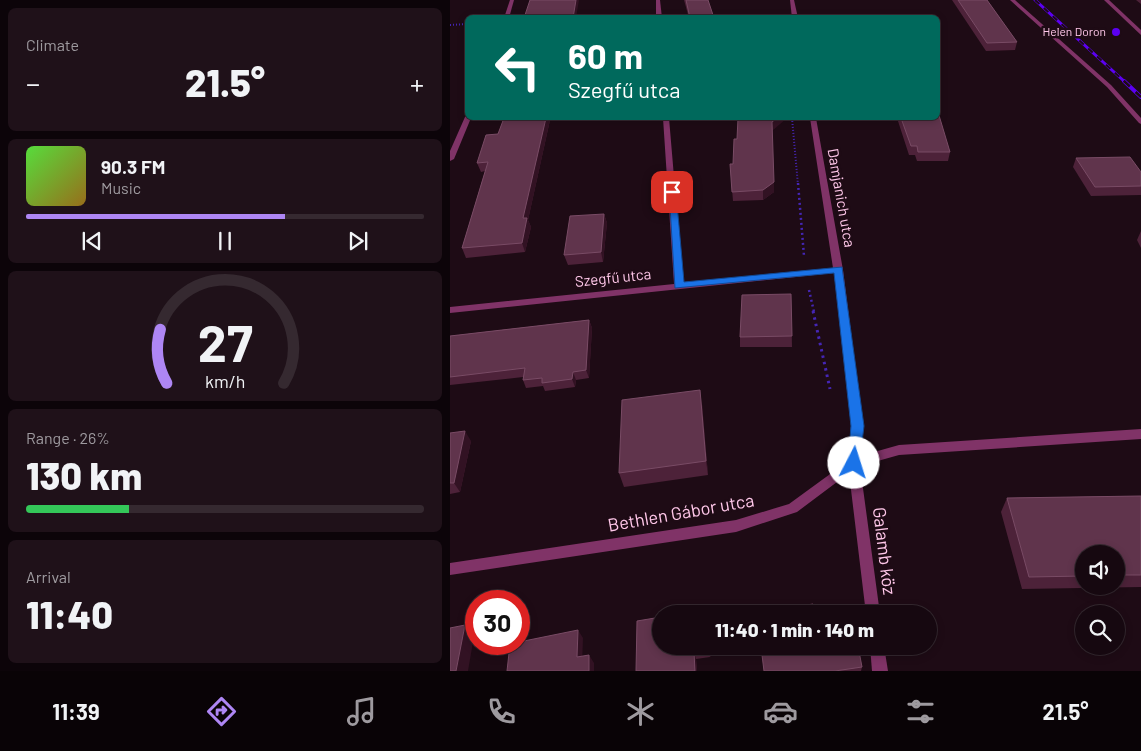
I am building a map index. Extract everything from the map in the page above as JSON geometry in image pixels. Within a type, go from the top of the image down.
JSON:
[{"type":"street","points":[[507,15],[512,0]]},
{"type":"street","points":[[658,0],[659,15]]},
{"type":"street","points":[[792,0],[794,15]]},
{"type":"street","points":[[1012,0],[1109,86],[1141,122]]},
{"type":"street","points":[[1106,0],[1141,33]]},
{"type":"street","points":[[450,159],[467,120]]},
{"type":"street","points":[[666,120],[679,286]]},
{"type":"street","name":"Damjanich utca","points":[[812,120],[838,270],[857,426],[854,463]]},
{"type":"street","name":"Szegfű utca","points":[[450,310],[838,270]]},
{"type":"street","name":"Bethlen Gábor utca","points":[[450,569],[736,526],[793,508],[854,463],[899,450],[1141,434]]},
{"type":"street","name":"Galamb köz","points":[[854,463],[872,605]]},
{"type":"street","points":[[878,655],[880,671]]},
{"type":"path","points":[[450,25],[465,24]]},
{"type":"path","points":[[792,120],[805,274],[831,390]]},
{"type":"building","points":[[530,0],[576,0],[574,15],[525,15]]},
{"type":"building","points":[[686,0],[708,0],[713,15],[689,15]]},
{"type":"building","points":[[958,0],[987,0],[1017,42],[987,43]]},
{"type":"building","points":[[940,119],[950,152],[918,152],[917,146],[911,146],[902,120]]},
{"type":"building","points":[[503,120],[546,120],[523,218],[527,218],[522,243],[462,248],[488,162],[477,163],[486,135],[498,134]]},
{"type":"building","points":[[738,120],[774,120],[772,122],[774,182],[763,190],[732,192],[730,164],[733,164],[734,139],[737,139]]},
{"type":"building","points":[[1130,157],[1141,172],[1141,186],[1095,187],[1076,158]]},
{"type":"building","points":[[604,214],[601,252],[564,255],[570,216]]},
{"type":"building","points":[[791,294],[792,336],[740,337],[742,295]]},
{"type":"building","points":[[589,320],[586,370],[573,372],[572,379],[542,383],[542,378],[523,380],[525,368],[450,377],[450,336]]},
{"type":"building","points":[[700,390],[706,461],[619,473],[622,400]]},
{"type":"building","points":[[465,431],[454,483],[450,483],[450,433]]},
{"type":"building","points":[[1141,496],[1141,575],[1125,575],[1125,545],[1075,545],[1075,576],[1029,577],[1007,498]]},
{"type":"building","points":[[652,618],[652,655],[694,655],[695,671],[636,671],[637,621]]},
{"type":"building","points":[[465,625],[456,671],[450,671],[450,628]]},
{"type":"building","points":[[578,630],[577,657],[589,655],[589,671],[507,671],[509,655],[530,655],[530,640]]},
{"type":"building","points":[[762,655],[860,655],[862,667],[835,671],[764,671]]},
{"type":"railway","points":[[1035,0],[1125,82]]},
{"type":"railway","points":[[1124,81],[1141,97]]},
{"type":"place","name":"Helen Doron","points":[[1116,32]]},
{"type":"route","points":[[672,192],[679,286],[838,270],[857,426],[854,463]]}]
